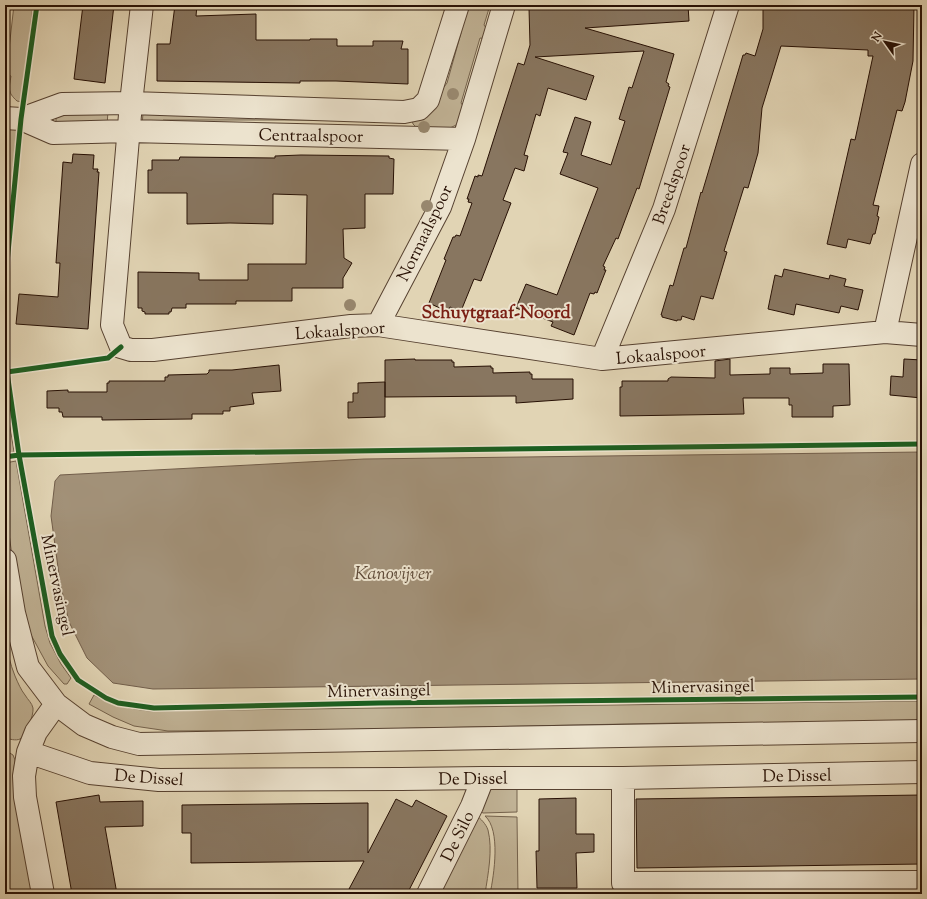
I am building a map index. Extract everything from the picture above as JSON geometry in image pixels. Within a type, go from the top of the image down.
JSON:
[{"type":"street","name":"Lokaalspoor","points":[[142,5],[131,104],[112,325],[121,347],[131,350],[153,350],[343,327],[378,325],[602,359],[885,332],[922,335]]},
{"type":"street","name":"Centraalspoor","points":[[13,119],[62,104],[131,104],[404,112],[419,109],[428,100],[458,5]]},
{"type":"street","points":[[464,140],[504,5]]},
{"type":"street","name":"Breedspoor","points":[[602,359],[664,210],[728,5]]},
{"type":"street","name":"Centraalspoor","points":[[13,119],[53,134],[129,131],[464,140]]},
{"type":"street","name":"Normaalspoor","points":[[378,325],[440,207],[464,140]]},
{"type":"street","points":[[885,332],[922,164]]},
{"type":"street","points":[[5,560],[14,613],[28,667],[56,704],[84,725],[112,737],[139,744],[922,731]]},
{"type":"street","points":[[43,894],[25,797],[24,776],[28,752],[36,732],[56,704]]},
{"type":"street","name":"De Dissel","points":[[28,752],[90,773],[159,780],[623,778],[922,772]]},
{"type":"street","name":"De Silo","points":[[428,894],[472,806],[483,778]]},
{"type":"street","points":[[623,778],[623,889],[922,882]]},
{"type":"shaded area","points":[[14,5],[33,5],[22,102],[17,101],[10,92],[9,87],[11,76],[6,75]]},
{"type":"shaded area","points":[[463,5],[490,5],[484,25],[489,32],[487,39],[480,38],[461,103],[466,110],[458,124],[450,128],[418,129],[413,124],[412,120],[163,120],[157,127],[142,126],[143,113],[415,115],[437,88],[444,87],[447,83],[461,33],[455,26]]},
{"type":"shaded area","points":[[108,110],[107,127],[56,123],[56,113]]},
{"type":"shaded area","points":[[11,129],[17,129],[5,249],[5,135]]},
{"type":"shaded area","points":[[5,396],[14,452],[5,454]]},
{"type":"shaded area","points":[[16,461],[45,626],[50,643],[61,664],[71,678],[67,684],[64,684],[48,666],[30,633],[12,556],[5,504],[5,463]]},
{"type":"shaded area","points":[[5,637],[15,676],[33,708],[31,720],[27,729],[22,737],[17,740],[5,738]]},
{"type":"shaded area","points":[[94,695],[121,706],[150,711],[922,701],[922,722],[677,723],[323,730],[168,731],[134,726],[113,717],[89,704]]},
{"type":"shaded area","points":[[5,750],[13,755],[15,760],[13,776],[17,806],[33,894],[5,894]]},
{"type":"shaded area","points":[[496,787],[517,787],[517,812],[483,813],[478,810],[490,789]]},
{"type":"shaded area","points":[[476,815],[488,830],[490,846],[490,862],[485,894],[435,894]]},
{"type":"shaded area","points":[[485,816],[517,817],[518,894],[490,894],[493,876],[495,842],[490,823]]},
{"type":"water","name":"Kanovijver","points":[[922,452],[922,679],[153,689],[113,683],[87,658],[69,622],[60,582],[51,516],[55,481],[60,475],[364,459]]},
{"type":"building","points":[[83,5],[114,5],[105,83],[74,79]]},
{"type":"building","points":[[175,5],[197,5],[196,16],[256,14],[256,40],[337,39],[337,46],[373,46],[373,41],[403,41],[401,49],[408,49],[408,84],[336,81],[300,81],[300,83],[157,81],[157,44],[170,44]]},
{"type":"building","points":[[533,5],[688,5],[689,21],[585,28],[674,54],[666,82],[670,87],[639,189],[637,188],[618,239],[616,238],[603,266],[605,267],[604,270],[606,270],[597,293],[590,293],[574,335],[551,326],[553,322],[516,308],[526,284],[557,295],[598,188],[560,174],[568,153],[563,152],[575,117],[591,122],[581,155],[611,165],[625,121],[619,119],[629,87],[632,88],[644,51],[535,57],[594,76],[586,100],[548,88],[540,116],[536,114],[524,155],[528,156],[524,171],[515,168],[503,200],[511,203],[481,281],[474,279],[461,311],[450,307],[448,311],[444,310],[429,303],[446,260],[444,259],[453,237],[456,235],[460,236],[472,203],[468,202],[469,199],[467,199],[475,176],[482,176],[518,63],[524,65],[530,45],[529,8],[533,8]]},
{"type":"building","points":[[763,5],[914,5],[913,61],[905,102],[902,111],[897,110],[873,205],[879,206],[877,216],[879,217],[875,234],[873,234],[870,244],[848,239],[846,248],[827,244],[851,139],[855,140],[873,56],[868,56],[868,50],[781,46],[762,108],[758,153],[748,188],[744,187],[724,251],[727,252],[713,299],[701,296],[694,320],[682,316],[681,320],[677,321],[662,317],[661,315],[670,285],[673,286],[684,248],[686,248],[701,192],[702,193],[743,55],[746,53],[755,56],[763,29]]},
{"type":"building","points":[[73,154],[94,155],[93,169],[98,169],[97,172],[99,172],[88,329],[16,324],[19,294],[58,297],[60,263],[56,263],[63,162],[72,163]]},
{"type":"building","points":[[275,156],[389,156],[389,158],[394,159],[393,194],[365,194],[365,228],[343,229],[344,258],[352,263],[343,278],[343,288],[292,288],[292,301],[236,301],[236,304],[186,304],[186,308],[172,308],[169,314],[145,314],[145,312],[142,311],[142,308],[138,308],[138,272],[199,273],[199,280],[248,280],[248,264],[306,264],[307,195],[273,194],[273,224],[187,224],[187,193],[148,193],[148,170],[152,170],[152,160],[179,160],[180,157],[275,158]]},
{"type":"building","points":[[784,269],[829,279],[830,275],[846,279],[844,286],[863,290],[858,310],[841,306],[839,313],[796,304],[794,315],[768,309],[775,275],[782,277]]},
{"type":"building","points":[[730,359],[730,375],[770,374],[770,368],[790,368],[790,374],[823,373],[823,364],[849,364],[850,405],[833,406],[833,417],[792,417],[792,405],[789,405],[789,398],[743,398],[744,414],[620,416],[620,387],[622,387],[622,381],[668,381],[671,377],[715,378],[715,361]]},
{"type":"building","points":[[904,359],[922,360],[922,398],[890,395],[891,376],[903,377]]},
{"type":"building","points":[[385,360],[452,360],[452,362],[454,362],[454,367],[491,366],[491,368],[493,368],[493,373],[530,372],[530,374],[532,374],[532,379],[573,379],[573,399],[516,403],[516,396],[385,397]]},
{"type":"building","points":[[279,365],[281,391],[252,393],[254,404],[230,407],[230,411],[223,411],[223,414],[192,414],[192,419],[102,420],[102,417],[63,417],[62,412],[59,412],[59,408],[47,408],[47,391],[68,390],[68,392],[107,392],[107,383],[109,383],[109,381],[165,381],[165,377],[168,377],[168,375],[207,374],[209,370],[232,370]]},
{"type":"building","points":[[385,382],[385,417],[348,418],[348,402],[353,402],[353,393],[358,393],[358,383]]},
{"type":"building","points":[[99,795],[100,802],[143,801],[143,826],[105,827],[117,894],[72,894],[56,802]]},
{"type":"building","points":[[922,795],[922,864],[637,868],[636,799]]},
{"type":"building","points":[[576,798],[576,834],[594,834],[594,852],[576,853],[577,888],[537,888],[536,851],[539,851],[539,799]]},
{"type":"building","points":[[396,799],[412,807],[416,800],[447,816],[407,894],[359,894],[349,889],[364,861],[191,863],[191,833],[182,833],[182,805],[368,803],[368,853]]},
{"type":"cycle path","name":"Minervasingel","points":[[37,5],[21,119],[6,273],[7,372],[19,455],[52,636],[60,654],[78,680],[106,698],[118,703],[154,708],[379,703],[922,697]]},
{"type":"cycle path","points":[[7,372],[108,358],[121,347]]},
{"type":"cycle path","points":[[5,457],[19,455],[922,444]]},
{"type":"district","name":"Schuytgraaf-Noord","points":[[496,312]]}]
